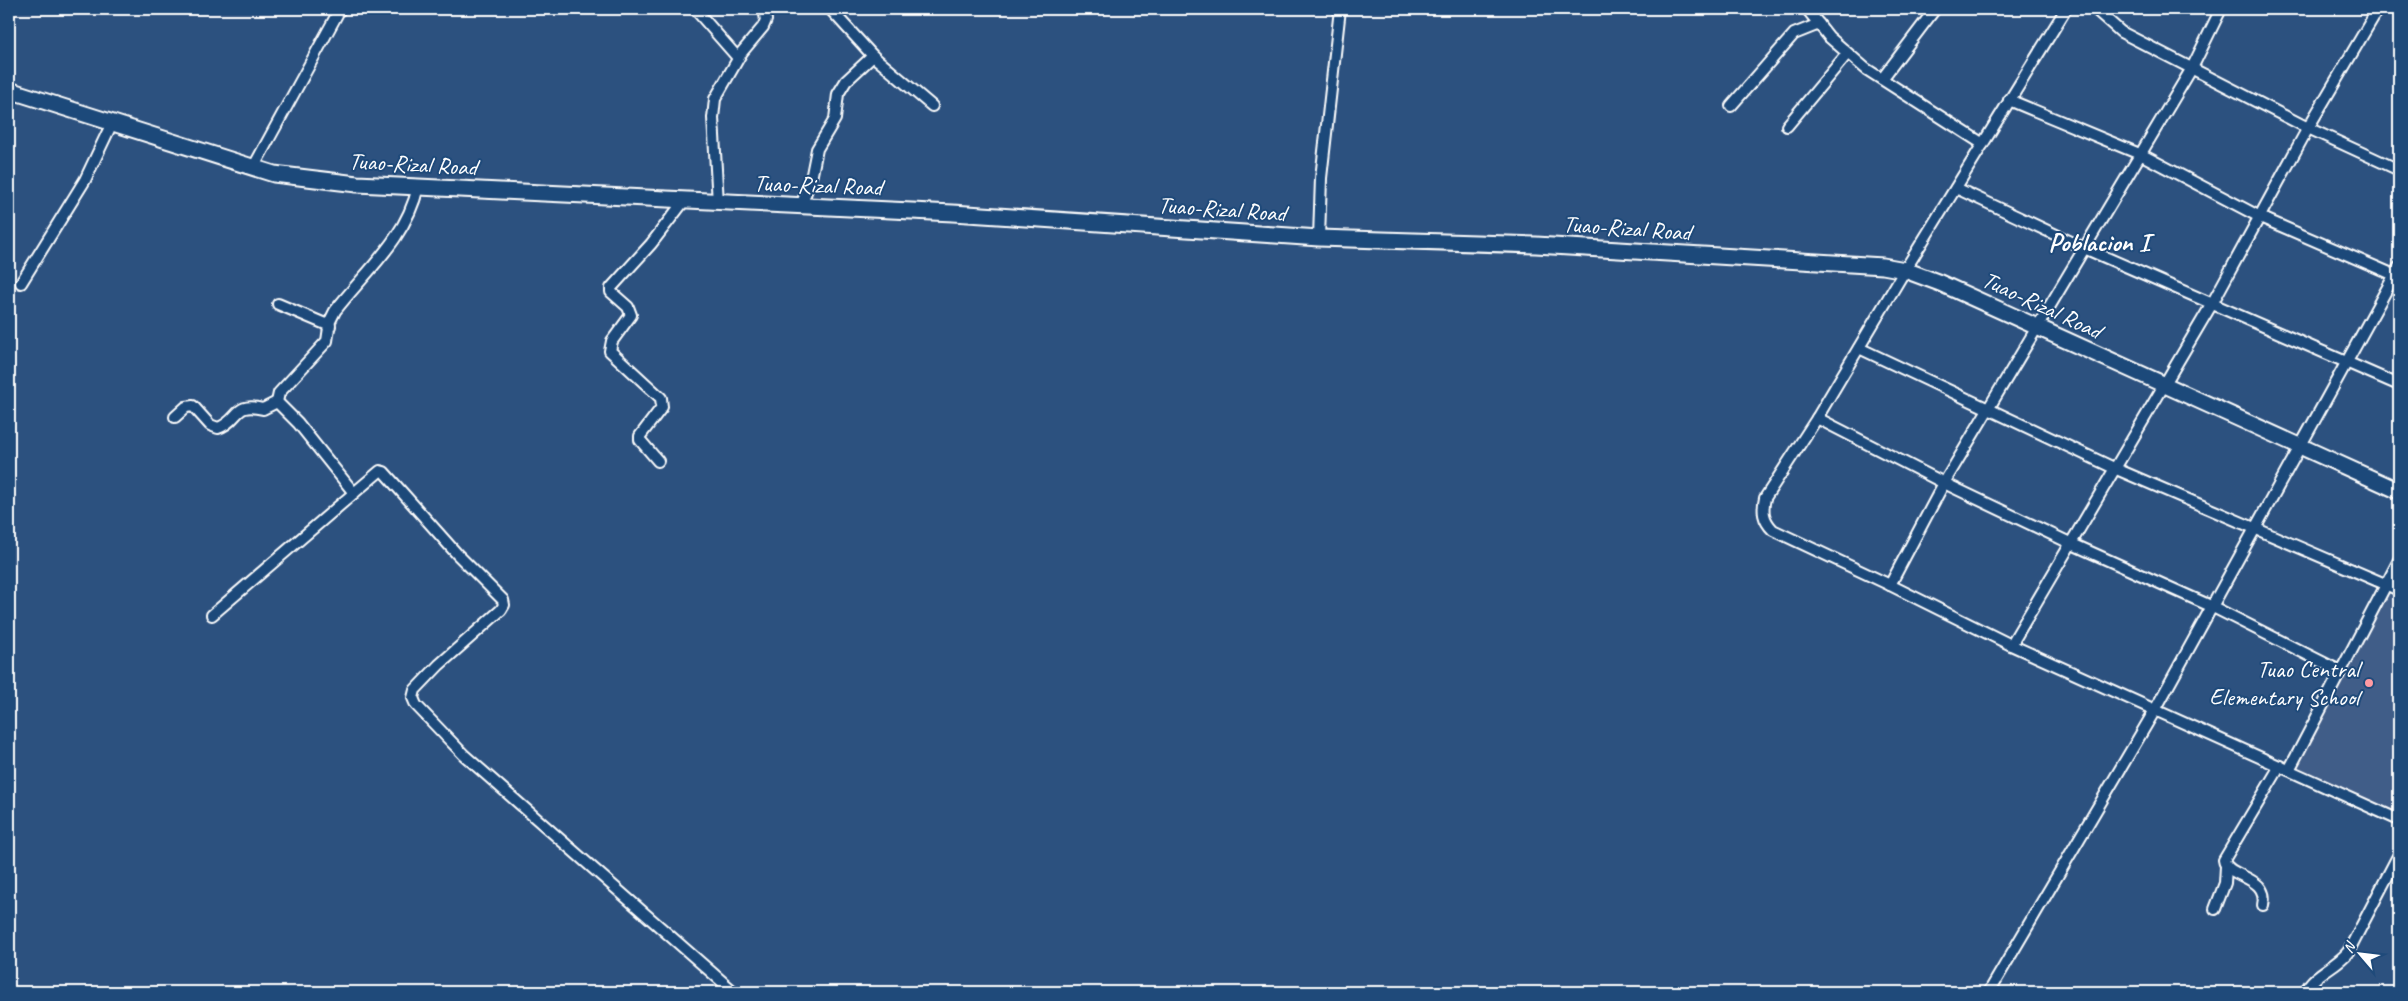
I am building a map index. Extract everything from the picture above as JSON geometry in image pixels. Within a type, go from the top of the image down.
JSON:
[{"type":"main road","name":"Tuao-Rizal Road","points":[[14,92],[253,168],[308,179],[418,187],[718,203],[953,213],[1319,238],[1536,245],[1883,266],[1904,270],[1940,283],[2399,491]]},
{"type":"street","points":[[253,168],[340,9]]},
{"type":"street","points":[[695,9],[738,58]]},
{"type":"street","points":[[718,203],[713,108],[718,90],[738,58],[763,26],[766,20],[764,9]]},
{"type":"street","points":[[1319,238],[1322,168],[1340,9]]},
{"type":"street","points":[[1807,9],[1847,54],[1882,79],[1983,144]]},
{"type":"street","points":[[1882,79],[1935,9]]},
{"type":"street","points":[[2066,9],[1904,270],[1817,418],[1765,498],[1762,508],[1764,517],[1773,530],[2011,645],[2399,820]]},
{"type":"street","points":[[2095,9],[2121,32],[2308,128],[2399,170]]},
{"type":"street","points":[[1890,585],[1944,483],[2084,248],[2142,155],[2192,68],[2221,9]]},
{"type":"street","points":[[2011,645],[2212,302],[2308,128],[2378,9]]},
{"type":"street","points":[[832,11],[873,56],[932,106]]},
{"type":"street","points":[[1731,106],[1794,34],[1819,24]]},
{"type":"street","points":[[1787,126],[1847,54]]},
{"type":"street","points":[[801,207],[818,149],[835,119],[838,94],[846,81],[873,56]]},
{"type":"street","points":[[1989,992],[2213,607],[2302,447],[2346,362],[2398,273],[2260,216],[2142,155],[2009,100]]},
{"type":"street","points":[[21,283],[85,180],[112,123]]},
{"type":"street","points":[[277,402],[279,393],[327,341],[335,311],[386,252],[407,217],[418,187]]},
{"type":"street","points":[[1956,188],[2084,248],[2212,302],[2399,385]]},
{"type":"street","points":[[658,461],[640,440],[646,425],[662,407],[661,398],[610,351],[612,341],[632,315],[628,307],[611,292],[611,288],[670,221],[684,201]]},
{"type":"street","points":[[278,304],[330,326]]},
{"type":"street","points":[[1859,348],[2114,468],[2399,590]]},
{"type":"street","points":[[175,417],[186,407],[193,406],[210,425],[218,428],[227,424],[242,408],[250,406],[263,409],[277,402]]},
{"type":"street","points":[[277,402],[298,423],[354,493]]},
{"type":"street","points":[[1817,418],[1944,483],[2070,543],[2213,607],[2340,671]]},
{"type":"street","points":[[212,615],[380,471],[384,472],[457,554],[504,603],[501,610],[439,665],[415,690],[413,698],[416,705],[464,755],[734,992]]},
{"type":"street","points":[[2215,910],[2225,883],[2225,858],[2284,768],[2340,671],[2399,560]]},
{"type":"street","points":[[2306,992],[2316,976],[2343,958],[2348,952],[2399,854]]},
{"type":"street","points":[[2226,866],[2257,884],[2263,892],[2263,905]]},
{"type":"shaded area","name":"Tuao Central Elementary School","points":[[2387,593],[2399,599],[2399,815],[2293,766]]},
{"type":"place","name":"Tuao Central Elementary School","points":[[2369,683]]},
{"type":"district","name":"Poblacion I","points":[[2099,242]]}]
